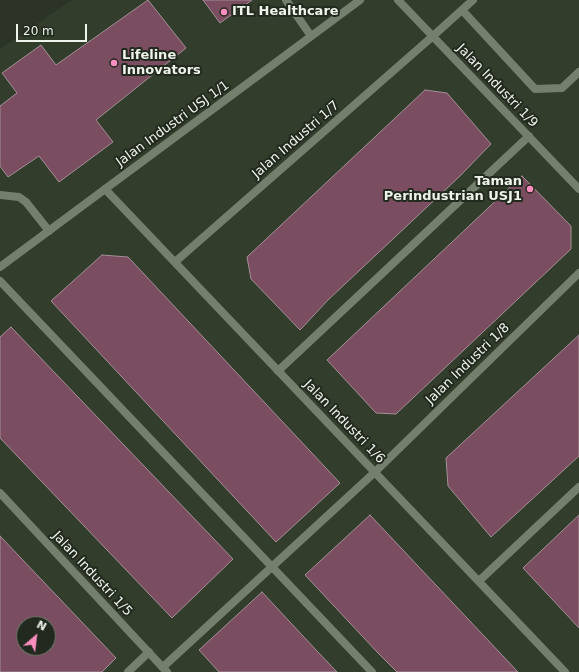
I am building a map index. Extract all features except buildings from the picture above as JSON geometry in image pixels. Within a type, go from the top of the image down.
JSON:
[{"type":"street","points":[[286,0],[311,36]]},
{"type":"street","name":"Jalan Industri USJ 1/1","points":[[0,267],[360,0]]},
{"type":"street","name":"Jalan Industri 1/9","points":[[398,0],[579,189]]},
{"type":"street","name":"Jalan Industri 1/7","points":[[175,262],[473,0]]},
{"type":"street","points":[[462,10],[535,89],[562,88],[579,72]]},
{"type":"street","points":[[278,371],[529,136]]},
{"type":"street","name":"Jalan Industri 1/6","points":[[105,189],[565,672]]},
{"type":"street","points":[[0,195],[18,197],[26,202],[49,231]]},
{"type":"street","name":"Jalan Industri 1/8","points":[[165,670],[272,566],[375,472],[579,273]]},
{"type":"street","points":[[0,281],[372,672]]},
{"type":"street","points":[[478,581],[579,487]]},
{"type":"street","name":"Jalan Industri 1/5","points":[[0,493],[165,670]]},
{"type":"street","points":[[128,672],[149,652]]},
{"type":"shaded area","points":[[72,0],[579,0],[579,672],[0,672],[0,49]]},
{"type":"place","name":"ITL Healthcare","points":[[224,12]]},
{"type":"place","name":"Lifeline Innovators","points":[[114,63]]},
{"type":"place","name":"Taman Perindustrian USJ1","points":[[530,189]]}]
